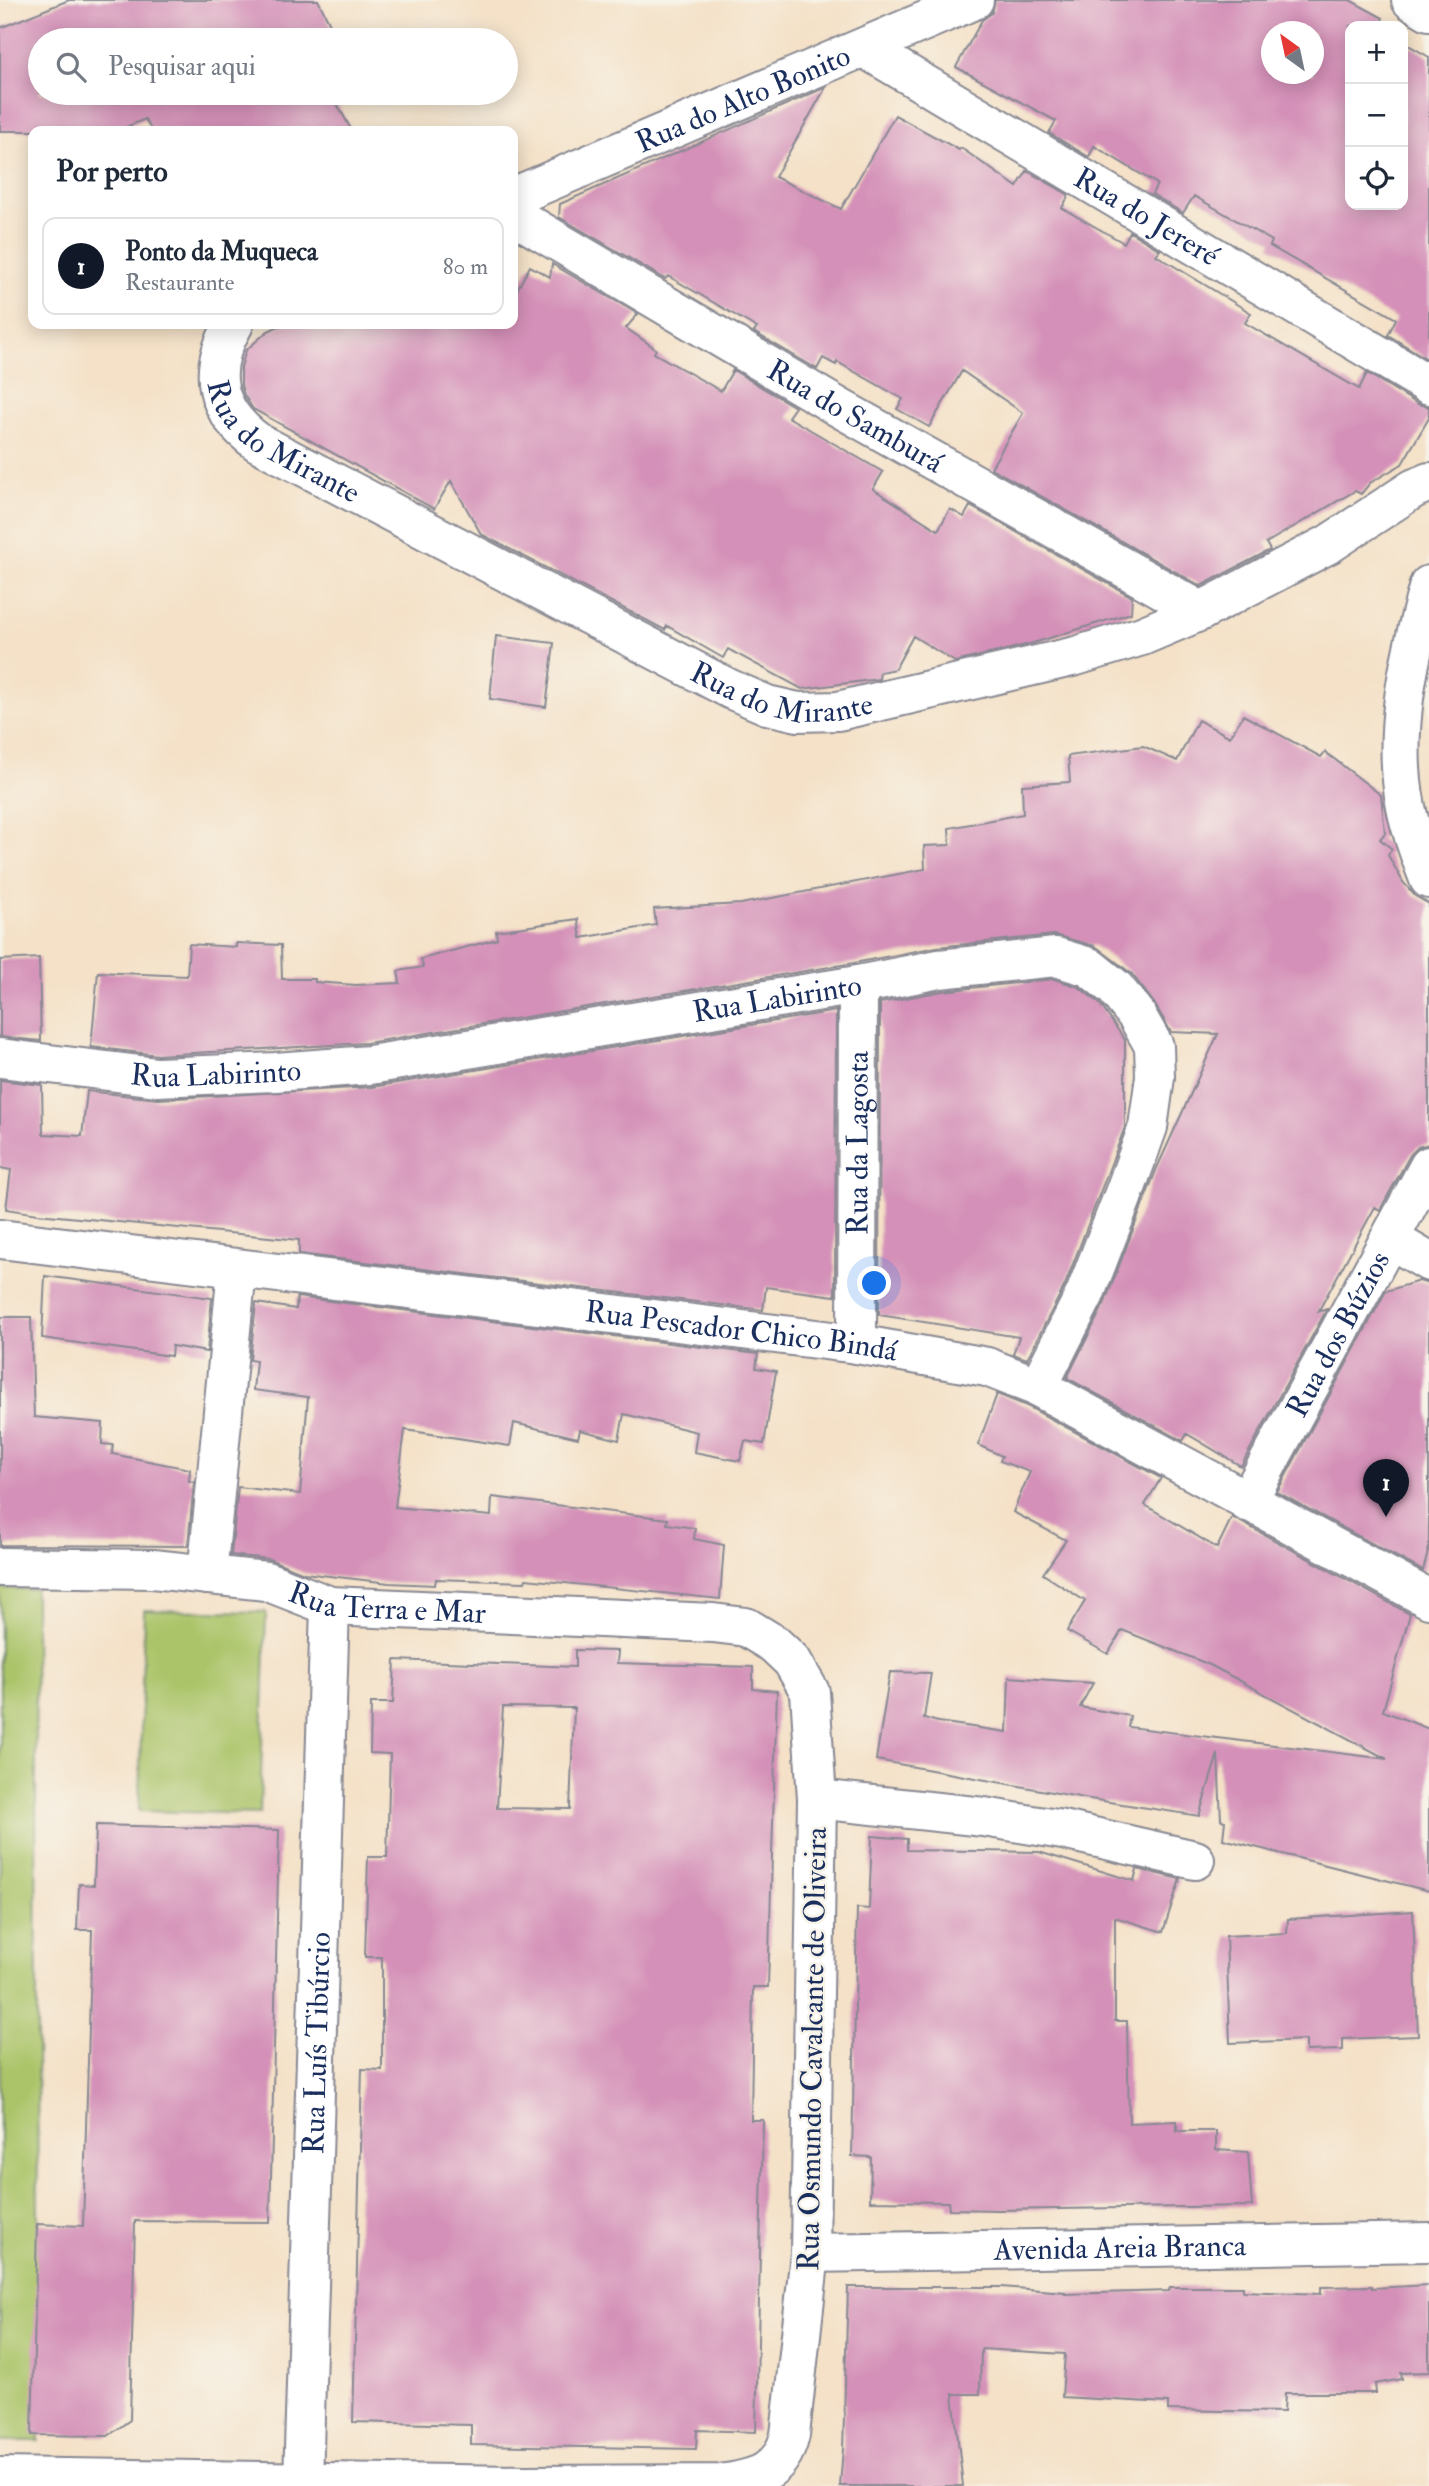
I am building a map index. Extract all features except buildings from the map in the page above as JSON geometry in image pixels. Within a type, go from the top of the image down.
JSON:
[{"type":"street","name":"Rua do Alto Bonito","points":[[518,195],[974,0]]},
{"type":"street","points":[[1411,0],[1429,11]]},
{"type":"street","name":"Rua do Jereré","points":[[864,48],[1429,385]]},
{"type":"street","name":"Rua do Samburá","points":[[518,218],[838,407],[1201,611]]},
{"type":"street","name":"Rua do Mirante","points":[[228,334],[217,367],[218,385],[223,401],[234,420],[259,443],[730,689],[767,705],[798,712],[824,712],[890,700],[1076,656],[1142,636],[1201,611],[1329,544],[1413,489],[1429,482]]},
{"type":"street","points":[[1429,586],[1404,692],[1401,748],[1406,807],[1429,879]]},
{"type":"street","name":"Rua Labirinto","points":[[0,1058],[157,1077],[370,1065],[858,985],[939,969],[1056,957],[1089,967],[1115,988],[1137,1016],[1154,1046],[1155,1077],[1148,1127],[1085,1294],[1038,1387]]},
{"type":"street","name":"Rua da Lagosta","points":[[857,1345],[858,985]]},
{"type":"street","name":"Rua dos Búzios","points":[[1247,1502],[1429,1166]]},
{"type":"street","name":"Rua Pescador Chico Bindá","points":[[0,1239],[14,1243],[857,1345],[987,1367],[1038,1387],[1429,1599]]},
{"type":"street","points":[[1390,1239],[1429,1262]]},
{"type":"street","points":[[207,1575],[237,1269]]},
{"type":"street","name":"Rua Terra e Mar","points":[[0,1567],[153,1569],[266,1581],[330,1606],[713,1623],[746,1627],[774,1644]]},
{"type":"street","name":"Rua Luís Tibúrcio","points":[[303,2481],[330,1606]]},
{"type":"street","name":"Rua Osmundo Cavalcante de Oliveira","points":[[303,2481],[525,2485],[720,2484],[763,2474],[778,2462],[787,2449],[810,2253],[817,1799],[810,1692],[792,1661],[774,1644]]},
{"type":"street","points":[[817,1799],[1010,1821],[1063,1830],[1195,1860]]},
{"type":"street","name":"Avenida Areia Branca","points":[[810,2253],[1429,2242]]},
{"type":"street","points":[[0,2477],[303,2481]]},
{"type":"green space","points":[[0,1588],[35,1589],[39,2441],[0,2441]]},
{"type":"green space","points":[[144,1610],[266,1612],[260,1814],[139,1811]]},
{"type":"place","name":"Ponto da Muqueca","points":[[1386,1517]]}]
